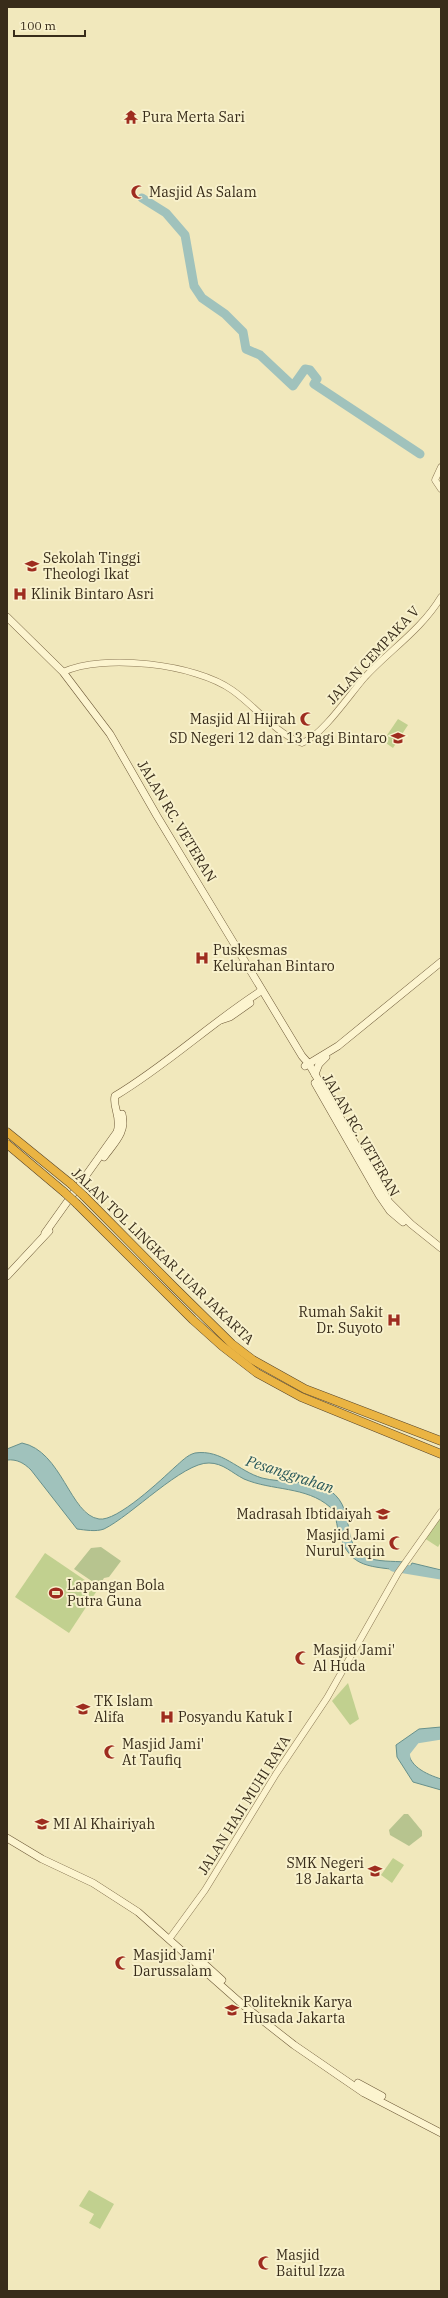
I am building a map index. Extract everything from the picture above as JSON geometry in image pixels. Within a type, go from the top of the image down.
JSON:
[{"type":"highway","name":"JALAN TOL LINGKAR LUAR JAKARTA","points":[[7,1132],[84,1196],[232,1344],[253,1360],[305,1389],[437,1438],[441,1442]]},
{"type":"highway","name":"JALAN TOL LINGKAR LUAR JAKARTA","points":[[7,1144],[22,1155],[77,1204],[193,1320],[222,1346],[257,1373],[281,1388],[328,1410],[441,1454]]},
{"type":"highway","points":[[7,1149],[22,1155]]},
{"type":"main road","name":"JALAN RC. VETERAN","points":[[7,617],[63,672],[110,734],[262,992],[302,1056],[379,1195],[390,1211],[433,1244],[441,1248]]},
{"type":"main road","points":[[315,1074],[319,1064],[336,1047],[441,962]]},
{"type":"main road","points":[[7,1276],[46,1233],[117,1132],[121,1116],[117,1094],[220,1020],[230,1017],[262,992]]},
{"type":"main road","points":[[307,1065],[336,1047]]},
{"type":"main road","name":"JALAN RC. VETERAN","points":[[307,1065],[315,1074],[384,1194],[409,1225]]},
{"type":"main road","name":"JALAN RC. VETERAN","points":[[433,1244],[441,1254]]},
{"type":"main road","points":[[7,1833],[44,1855],[95,1880],[142,1912],[202,1965],[243,2005],[324,2066],[364,2092],[441,2133]]},
{"type":"main road","points":[[7,1838],[42,1859],[103,1889],[138,1912],[171,1937]]},
{"type":"main road","points":[[202,1965],[246,2001],[326,2062],[366,2088],[441,2128]]},
{"type":"street","points":[[441,467],[435,480],[441,489]]},
{"type":"street","name":"JALAN CEMPAKA V","points":[[63,672],[84,664],[133,663],[171,667],[224,684],[283,732],[302,743],[325,724],[371,671],[426,618],[441,597]]},
{"type":"street","name":"JALAN HAJI MUHI RAYA","points":[[171,1937],[205,1890],[276,1774],[327,1698],[400,1570],[441,1512]]},
{"type":"green space","points":[[398,719],[408,725],[393,748],[383,741]]},
{"type":"green space","points":[[441,1514],[441,1542],[438,1547],[424,1538]]},
{"type":"green space","points":[[101,1547],[121,1561],[109,1577],[104,1578],[99,1586],[74,1569],[91,1548]]},
{"type":"green space","name":"Lapangan Bola Putra Guna","points":[[45,1553],[98,1589],[69,1633],[15,1597]]},
{"type":"green space","points":[[348,1683],[359,1719],[350,1725],[332,1701]]},
{"type":"green space","points":[[404,1814],[408,1814],[422,1831],[422,1836],[409,1846],[390,1835],[389,1830]]},
{"type":"green space","points":[[393,1858],[404,1865],[392,1883],[381,1875]]},
{"type":"green space","points":[[89,2190],[114,2204],[100,2229],[89,2223],[94,2214],[79,2206]]},
{"type":"water","points":[[22,1443],[36,1448],[47,1458],[80,1507],[89,1515],[99,1519],[117,1514],[128,1507],[150,1490],[189,1455],[195,1453],[213,1454],[230,1461],[253,1475],[262,1478],[317,1485],[325,1488],[335,1495],[342,1504],[346,1514],[353,1544],[358,1552],[375,1560],[405,1562],[399,1570],[377,1567],[360,1562],[353,1558],[347,1551],[342,1542],[332,1509],[321,1500],[300,1492],[255,1483],[244,1479],[223,1466],[214,1463],[198,1465],[185,1471],[104,1529],[94,1531],[77,1529],[26,1465],[14,1460],[7,1460],[7,1449]]},
{"type":"water","points":[[412,1563],[441,1570],[441,1579],[429,1574],[407,1572]]},
{"type":"water","points":[[441,1727],[441,1735],[427,1737],[408,1747],[411,1759],[418,1768],[429,1775],[441,1779],[441,1790],[413,1782],[397,1757],[396,1745],[419,1729]]},
{"type":"waterway","points":[[142,198],[166,213],[185,235],[194,286],[202,298],[225,314],[243,332],[246,349],[260,355],[293,386],[305,369],[310,370],[317,379],[314,384],[420,454]]},
{"type":"waterway","name":"Pesanggrahan","points":[[393,1567],[441,1575]]},
{"type":"waterway","name":"Pesanggrahan","points":[[406,1758],[405,1753],[416,1739],[441,1735]]},
{"type":"place","name":"Pura Merta Sari","points":[[131,117]]},
{"type":"place","name":"Masjid As Salam","points":[[138,192]]},
{"type":"place","name":"Sekolah Tinggi Theologi Ikat","points":[[32,566]]},
{"type":"place","name":"Klinik Bintaro Asri","points":[[20,594]]},
{"type":"place","name":"Masjid Al Hijrah","points":[[307,719]]},
{"type":"place","name":"SD Negeri 12 dan 13 Pagi Bintaro","points":[[398,738]]},
{"type":"place","name":"Puskesmas Kelurahan Bintaro","points":[[202,958]]},
{"type":"place","name":"Rumah Sakit Dr. Suyoto","points":[[394,1320]]},
{"type":"place","name":"Madrasah Ibtidaiyah","points":[[383,1514]]},
{"type":"place","name":"Masjid Jami Nurul Yaqin","points":[[396,1543]]},
{"type":"place","name":"Lapangan Bola Putra Guna","points":[[56,1593]]},
{"type":"place","name":"Masjid Jami' Al Huda","points":[[302,1658]]},
{"type":"place","name":"TK Islam Alifa","points":[[83,1709]]},
{"type":"place","name":"Posyandu Katuk I","points":[[167,1717]]},
{"type":"place","name":"Masjid Jami' At Taufiq","points":[[111,1752]]},
{"type":"place","name":"MI Al Khairiyah","points":[[42,1824]]},
{"type":"place","name":"SMK Negeri 18 Jakarta","points":[[375,1871]]},
{"type":"place","name":"Masjid Jami' Darussalam","points":[[122,1963]]},
{"type":"place","name":"Politeknik Karya Husada Jakarta","points":[[232,2010]]},
{"type":"place","name":"Masjid Baitul Izza","points":[[265,2263]]}]
